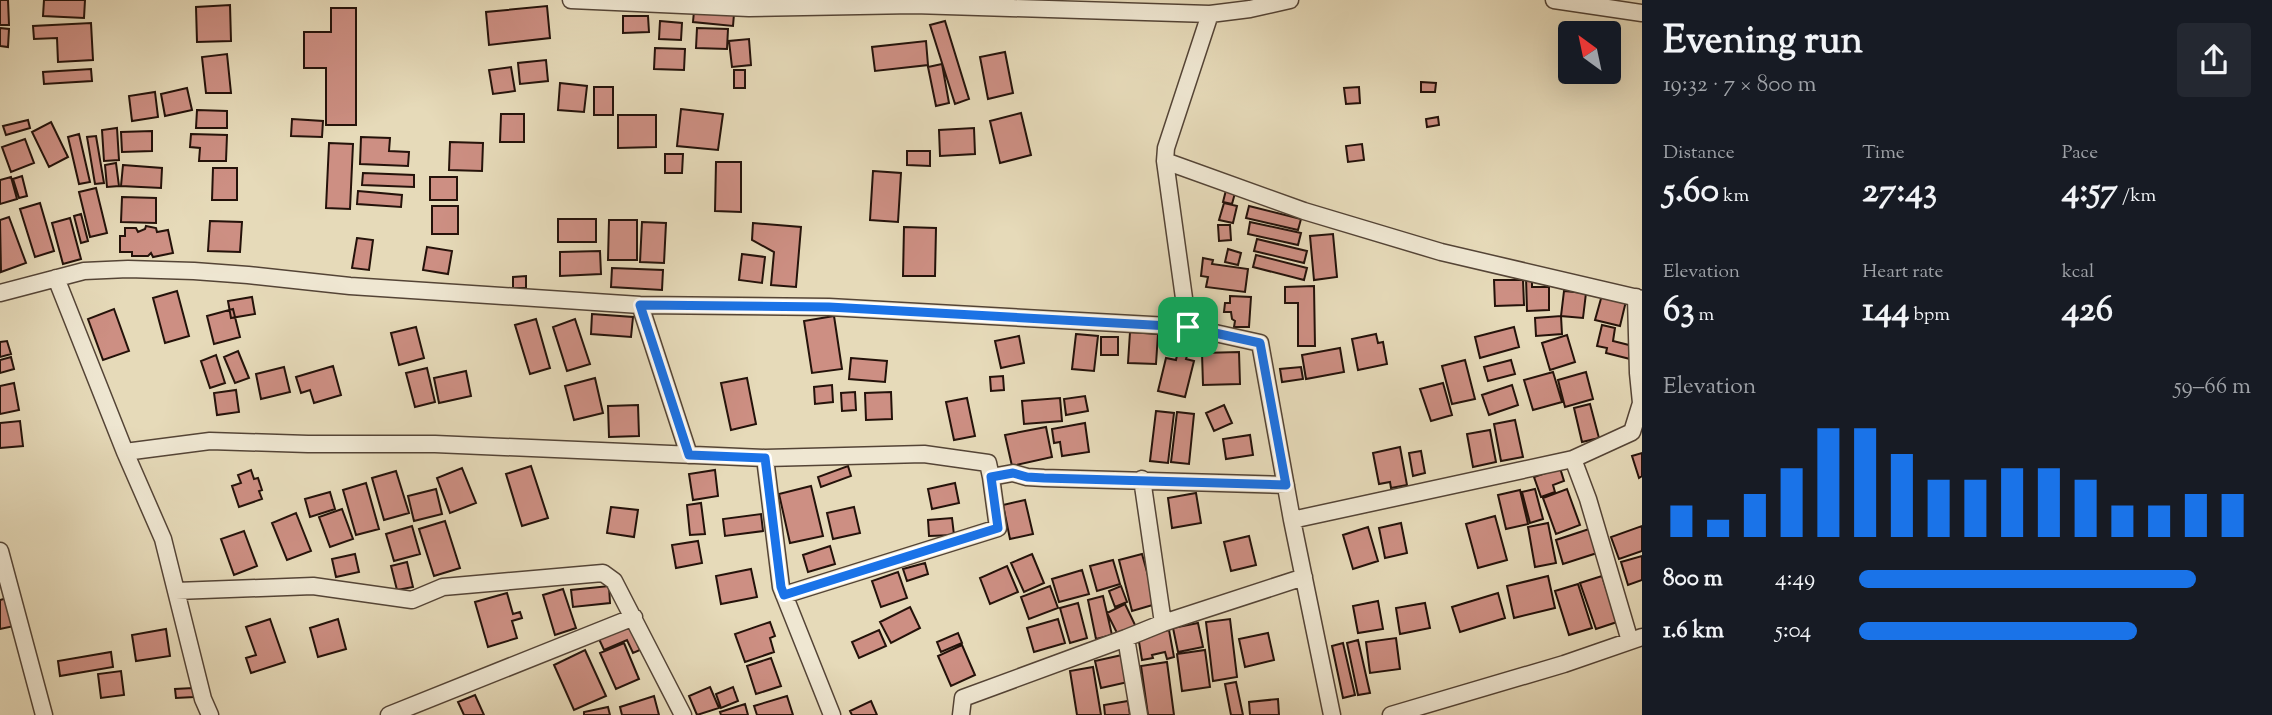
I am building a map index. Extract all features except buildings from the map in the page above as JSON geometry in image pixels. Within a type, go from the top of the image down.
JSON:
[{"type":"street","points":[[571,0],[749,8],[914,5],[1210,14],[1290,0]]},
{"type":"street","points":[[1554,0],[1642,13]]},
{"type":"street","points":[[1188,327],[1164,161],[1210,14]]},
{"type":"street","points":[[1164,161],[1304,211],[1441,252],[1639,298],[1638,373],[1641,403],[1633,432],[1573,459],[1292,520]]},
{"type":"street","points":[[0,293],[84,271],[194,271],[351,286],[640,305],[829,307],[1188,327],[1260,343],[1292,520],[1332,715]]},
{"type":"street","points":[[56,278],[125,452],[163,539],[203,699],[210,715]]},
{"type":"street","points":[[640,305],[689,455]]},
{"type":"street","points":[[125,452],[210,441],[435,444],[765,458],[924,454],[988,463],[998,528],[784,595]]},
{"type":"street","points":[[765,458],[781,587],[832,715]]},
{"type":"street","points":[[1391,715],[1564,664],[1636,639],[1573,459]]},
{"type":"street","points":[[991,477],[1013,473],[1027,477],[1286,485]]},
{"type":"street","points":[[1142,479],[1163,623]]},
{"type":"street","points":[[0,551],[44,715]]},
{"type":"street","points":[[176,591],[313,586],[412,600],[443,587],[603,573],[614,581],[683,715]]},
{"type":"street","points":[[961,715],[963,698],[1163,623],[1304,577]]},
{"type":"street","points":[[389,715],[634,617]]},
{"type":"street","points":[[1126,638],[1139,715]]},
{"type":"route","points":[[640,305],[829,307],[1188,327],[1260,343],[1286,485],[1044,478],[1013,473],[991,477],[998,528],[784,595],[765,458],[689,455],[640,305]]}]
